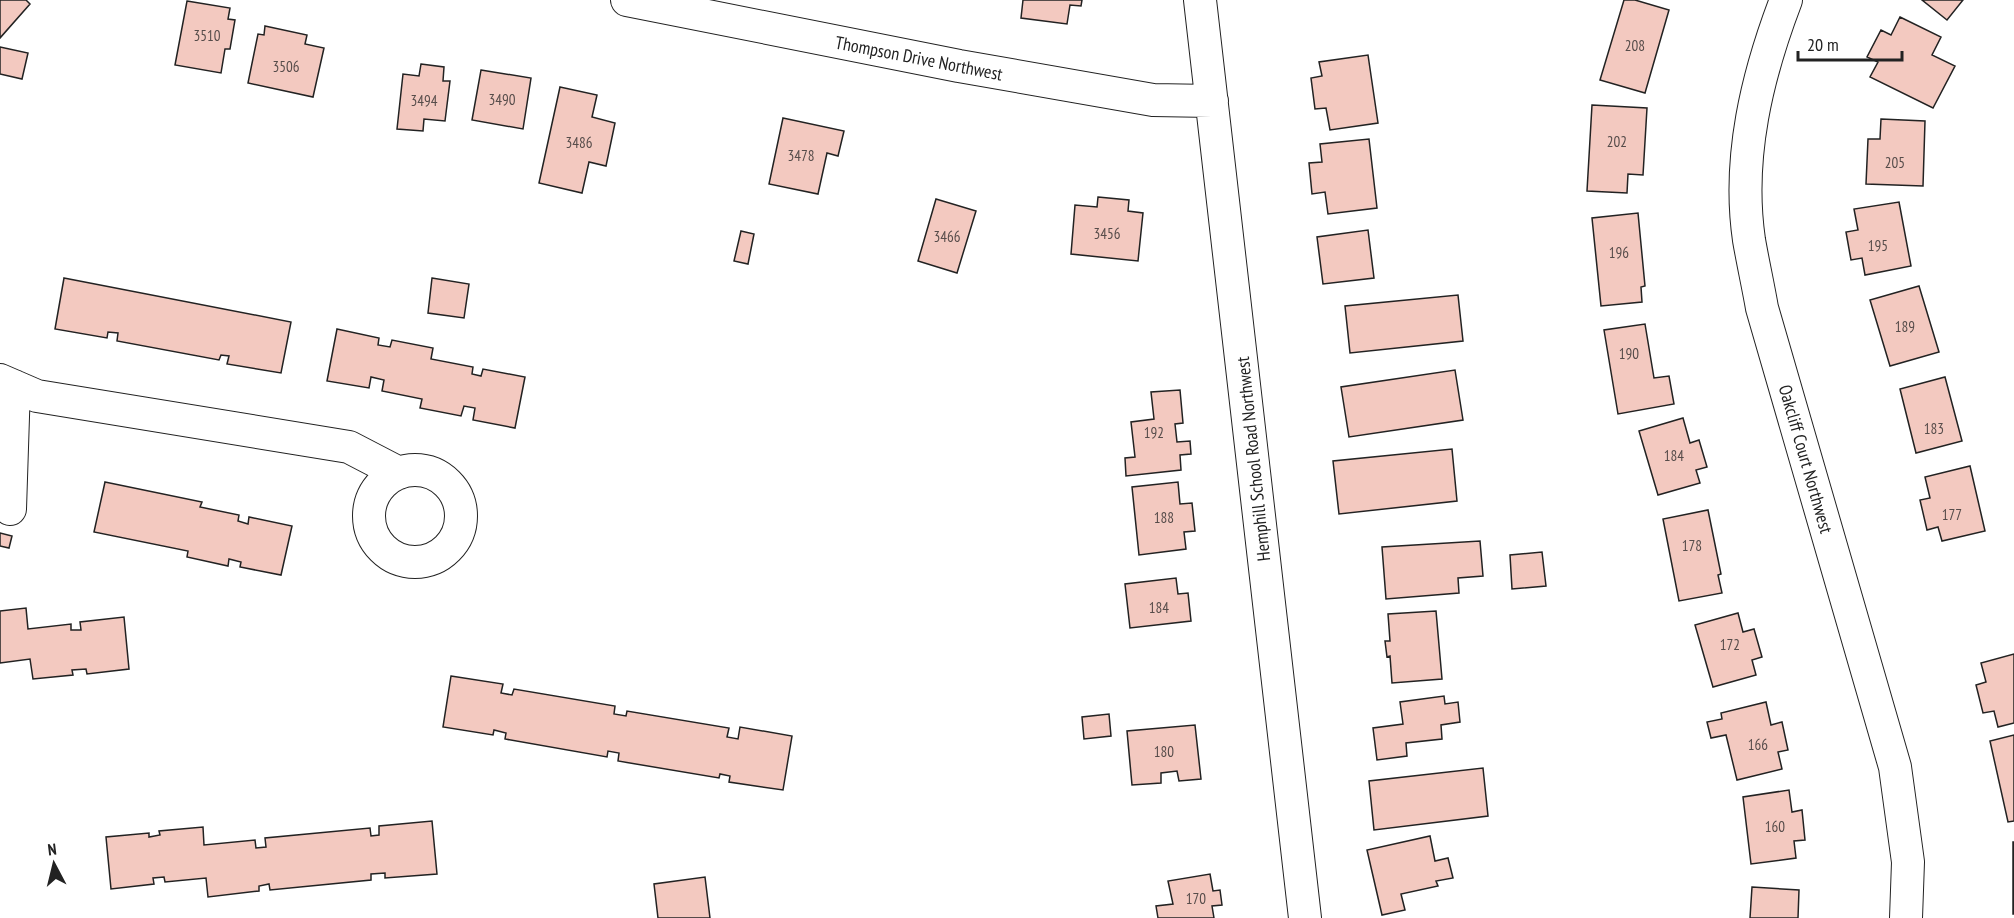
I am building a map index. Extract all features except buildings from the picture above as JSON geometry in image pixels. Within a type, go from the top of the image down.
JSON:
[{"type":"street","name":"Thompson Drive Northwest","points":[[627,0],[959,66],[1153,100],[1212,101]]},
{"type":"street","name":"Hemphill School Road Northwest","points":[[1200,0],[1305,918]]},
{"type":"street","name":"Oakcliff Court Northwest","points":[[1786,0],[1767,51],[1752,112],[1746,175],[1749,238],[1762,308],[1895,767],[1908,862],[1906,918]]},
{"type":"street","points":[[10,509],[7,383],[37,396],[349,447],[399,473]]}]
